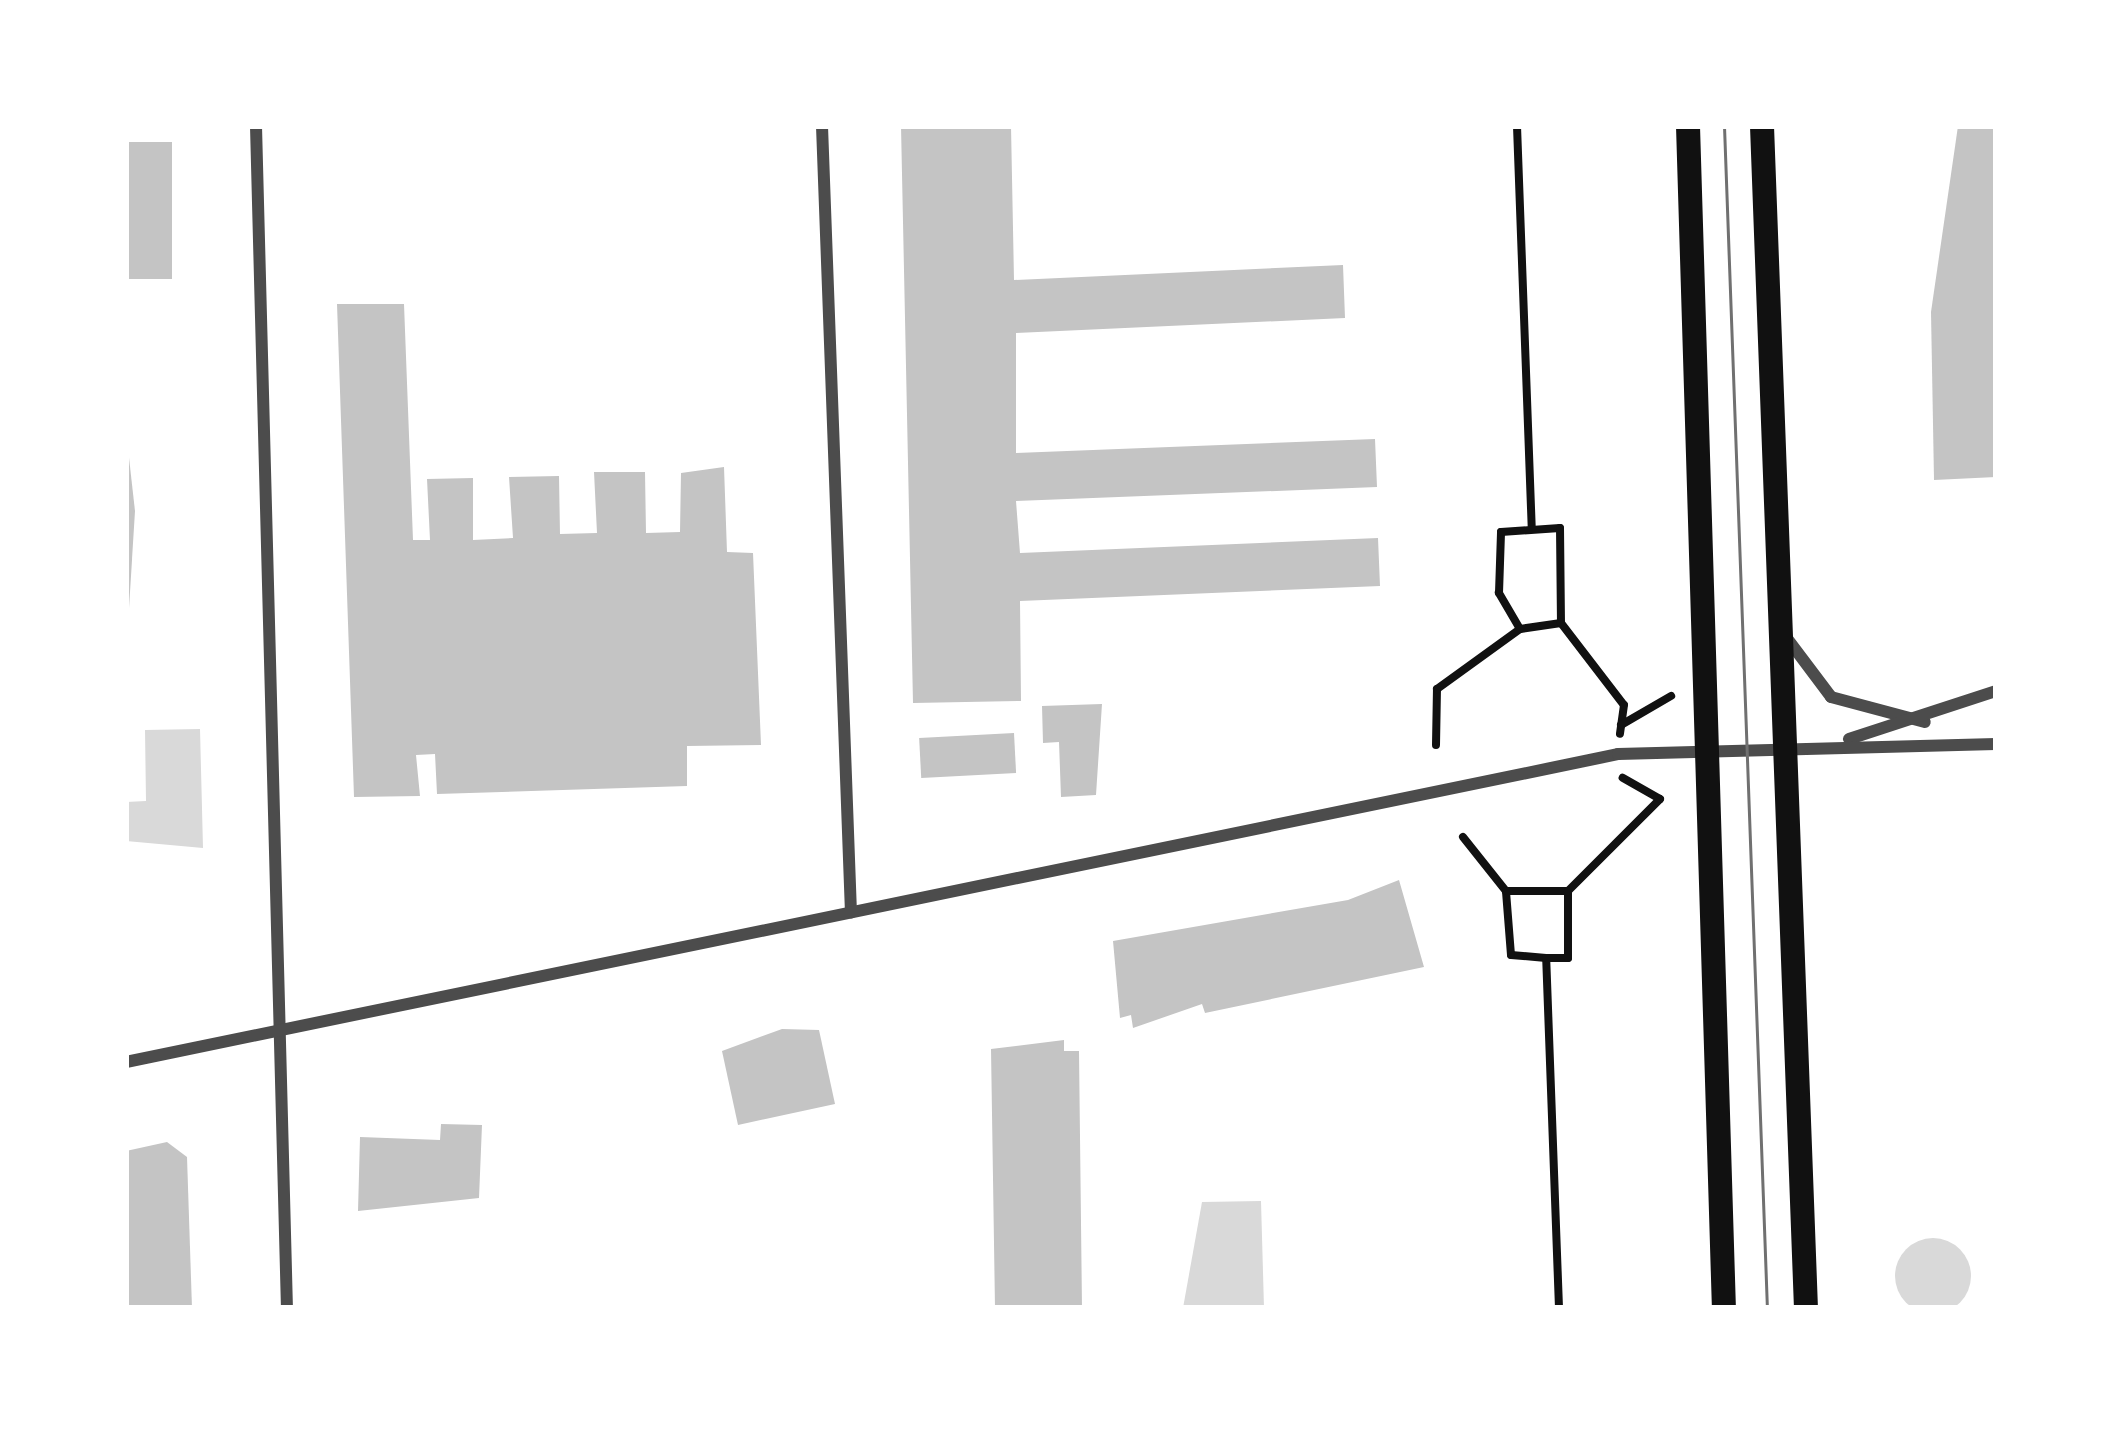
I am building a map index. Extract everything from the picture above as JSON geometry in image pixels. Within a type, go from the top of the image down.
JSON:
[{"type":"main road","points":[[1688,126],[1724,1308]]},
{"type":"main road","points":[[1762,126],[1780,629],[1790,746],[1806,1308]]},
{"type":"street","points":[[256,126],[287,1308]]},
{"type":"street","points":[[822,126],[850,912]]},
{"type":"street","points":[[1780,629],[1831,697],[1924,722]]},
{"type":"street","points":[[1823,744],[1924,722],[1996,692]]},
{"type":"street","points":[[126,1062],[1618,754],[1823,744],[1996,744]]},
{"type":"path","points":[[1517,126],[1532,530]]},
{"type":"path","points":[[1520,629],[1499,593],[1501,532],[1560,528],[1561,623],[1624,705]]},
{"type":"path","points":[[1436,745],[1437,689],[1520,629],[1561,623]]},
{"type":"path","points":[[1621,725],[1671,700],[1671,680]]},
{"type":"path","points":[[1506,890],[1568,890],[1660,799],[1625,783],[1618,754]]},
{"type":"path","points":[[1463,837],[1506,890],[1511,955],[1568,958],[1568,890]]},
{"type":"path","points":[[1546,958],[1559,1308]]},
{"type":"shaded area","points":[[200,729],[203,848],[126,841],[126,802],[146,801],[145,730]]},
{"type":"shaded area","points":[[1261,1201],[1264,1308],[1183,1308],[1202,1202]]},
{"type":"shaded area","points":[[1933,1238],[1960,1249],[1971,1276],[1960,1303],[1933,1314],[1906,1303],[1895,1276],[1906,1249]]},
{"type":"building","points":[[901,126],[1011,126],[1014,280],[1343,265],[1345,318],[1016,333],[1016,453],[1375,439],[1377,487],[1016,501],[1020,553],[1378,538],[1380,586],[1020,601],[1021,701],[913,703]]},
{"type":"building","points":[[1958,126],[1996,126],[1996,477],[1934,480],[1931,312]]},
{"type":"building","points":[[126,142],[172,142],[172,279],[126,279]]},
{"type":"building","points":[[337,304],[404,304],[413,540],[430,540],[427,479],[473,478],[473,540],[513,538],[509,477],[559,476],[560,534],[597,533],[594,472],[645,472],[646,533],[680,532],[681,473],[724,467],[727,552],[753,553],[761,745],[687,746],[687,786],[437,794],[435,754],[416,755],[420,796],[354,797]]},
{"type":"building","points":[[126,431],[135,511],[129,608],[126,608]]},
{"type":"building","points":[[1102,704],[1096,795],[1061,797],[1059,742],[1043,743],[1042,706]]},
{"type":"building","points":[[1014,733],[1016,773],[921,778],[919,738]]},
{"type":"building","points":[[1399,880],[1424,967],[1205,1013],[1202,1004],[1133,1028],[1131,1015],[1120,1018],[1113,941],[1348,900]]},
{"type":"building","points":[[782,1029],[819,1030],[835,1104],[738,1125],[722,1051]]},
{"type":"building","points":[[1064,1040],[1064,1051],[1079,1051],[1082,1308],[995,1308],[991,1049]]},
{"type":"building","points":[[441,1124],[482,1125],[479,1198],[358,1211],[360,1137],[440,1140]]},
{"type":"building","points":[[167,1142],[187,1157],[192,1308],[126,1308],[126,1151]]},
{"type":"tram line","points":[[1724,126],[1767,1308]]}]
